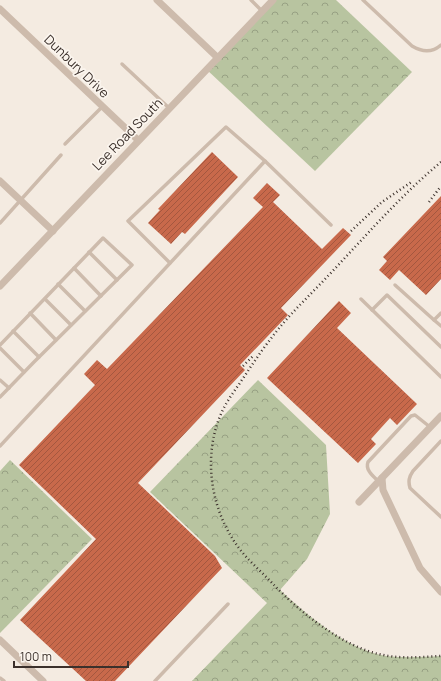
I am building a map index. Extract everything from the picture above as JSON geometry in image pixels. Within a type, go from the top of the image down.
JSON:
[{"type":"street","points":[[157,0],[218,58]]},
{"type":"street","name":"Lee Road South","points":[[0,286],[273,0]]},
{"type":"street","name":"Dunbury Drive","points":[[0,9],[138,140]]},
{"type":"street","points":[[0,181],[53,231]]},
{"type":"street","points":[[359,502],[441,416]]},
{"type":"street","points":[[380,480],[420,568],[441,592]]},
{"type":"street","points":[[0,640],[42,681]]},
{"type":"lane","points":[[251,0],[262,11]]},
{"type":"lane","points":[[363,0],[412,46],[426,52],[438,48],[441,45]]},
{"type":"lane","points":[[122,64],[169,108]]},
{"type":"lane","points":[[66,144],[102,106]]},
{"type":"lane","points":[[170,263],[128,221],[226,127],[265,161],[331,225]]},
{"type":"lane","points":[[0,224],[62,155]]},
{"type":"lane","points":[[0,446],[265,161]]},
{"type":"lane","points":[[0,397],[132,265],[103,238],[0,346],[24,372]]},
{"type":"lane","points":[[89,252],[117,280]]},
{"type":"lane","points":[[74,268],[101,296]]},
{"type":"lane","points":[[58,284],[85,312]]},
{"type":"lane","points":[[395,284],[441,326]]},
{"type":"lane","points":[[372,310],[387,295],[441,347]]},
{"type":"lane","points":[[45,299],[71,325]]},
{"type":"lane","points":[[361,299],[441,377]]},
{"type":"lane","points":[[434,320],[441,313]]},
{"type":"lane","points":[[30,314],[56,340]]},
{"type":"lane","points":[[13,331],[39,357]]},
{"type":"lane","points":[[0,380],[9,388]]},
{"type":"lane","points":[[380,480],[367,469],[366,466],[411,416],[415,415],[430,427]]},
{"type":"lane","points":[[441,441],[413,471],[409,482],[410,488],[441,517]]},
{"type":"lane","points":[[155,681],[228,604]]},
{"type":"lane","points":[[0,678],[4,681]]},
{"type":"green space","points":[[273,0],[336,0],[412,72],[315,171],[206,69]]},
{"type":"green space","points":[[258,380],[326,445],[330,514],[307,559],[280,590],[315,620],[357,647],[386,656],[441,656],[441,681],[192,681],[267,603],[150,492]]},
{"type":"green space","points":[[10,460],[92,539],[0,633],[0,471]]},
{"type":"building","points":[[212,152],[238,177],[185,234],[182,232],[171,244],[148,223],[160,210],[158,209]]},
{"type":"building","points":[[267,183],[280,195],[273,202],[322,249],[343,228],[351,235],[281,308],[288,315],[240,365],[245,370],[138,483],[215,556],[222,568],[115,681],[86,681],[20,620],[96,539],[19,465],[95,385],[84,374],[97,360],[107,369],[263,207],[253,198]]},
{"type":"building","points":[[441,196],[441,279],[426,295],[399,270],[390,280],[379,270],[387,261],[383,257]]},
{"type":"building","points":[[339,301],[351,313],[337,328],[417,404],[397,425],[390,418],[371,439],[376,444],[358,463],[267,378]]},
{"type":"railway","points":[[441,162],[382,218],[291,314],[270,339],[223,409],[215,430],[211,463],[212,480],[220,514],[236,544],[244,555],[284,595],[309,617],[338,637],[368,651],[397,657],[441,656]]},
{"type":"railway","points":[[351,231],[382,202],[413,181]]},
{"type":"railway","points":[[429,202],[441,186]]},
{"type":"railway","points":[[243,366],[253,356]]}]
